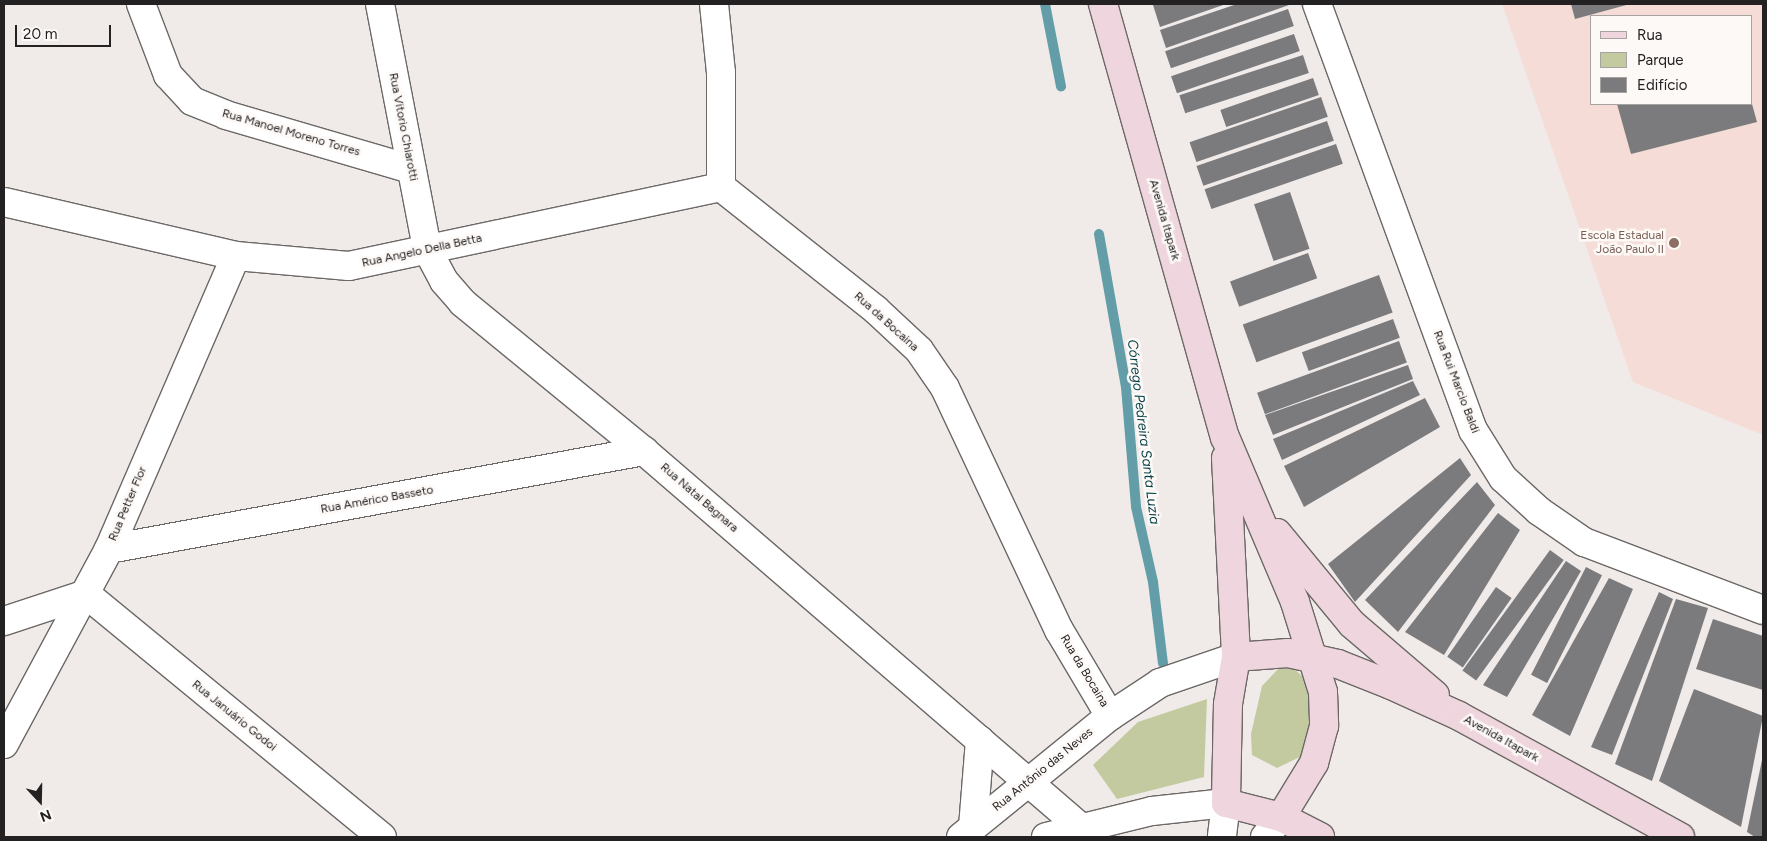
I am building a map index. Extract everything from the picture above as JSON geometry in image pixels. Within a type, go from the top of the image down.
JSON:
[{"type":"main road","name":"Avenida Itapark","points":[[1103,4],[1225,437],[1252,499],[1315,658],[1323,692],[1324,726],[1314,763],[1274,827]]},
{"type":"main road","name":"Avenida Itapark","points":[[1225,437],[1236,657],[1228,704],[1226,803]]},
{"type":"main road","points":[[1252,499],[1312,580],[1352,624],[1459,716]]},
{"type":"main road","name":"Avenida Itapark","points":[[1236,657],[1288,653],[1315,658],[1459,716],[1675,836]]},
{"type":"main road","points":[[1226,803],[1274,827],[1320,837]]},
{"type":"street","name":"Rua Manoel Moreno Torres","points":[[141,4],[168,75],[192,100],[226,115],[411,169]]},
{"type":"street","name":"Rua Vitorio Chiarotti","points":[[380,4],[427,249]]},
{"type":"street","points":[[714,4],[722,73],[721,187]]},
{"type":"street","name":"Rua Rui Marcio Baldi","points":[[1317,4],[1473,430],[1503,478],[1539,511],[1584,542],[1763,610]]},
{"type":"street","name":"Rua Angelo Della Betta","points":[[4,202],[236,256],[349,266],[396,259],[427,249],[721,187]]},
{"type":"street","name":"Rua da Bocaina","points":[[721,187],[876,310],[919,350],[945,388],[1060,630],[1110,716]]},
{"type":"street","name":"Rua Natal Bagnara","points":[[427,249],[444,281],[463,303],[644,451],[980,740],[1026,783],[1079,826]]},
{"type":"street","name":"Rua Petter Flor","points":[[4,744],[109,549],[236,256]]},
{"type":"street","name":"Rua Américo Basseto","points":[[109,549],[644,451]]},
{"type":"street","points":[[4,621],[86,594]]},
{"type":"street","name":"Rua Januário Godoi","points":[[86,594],[382,837]]},
{"type":"street","name":"Rua Antônio das Neves","points":[[967,832],[1110,716],[1160,683],[1236,657]]},
{"type":"street","points":[[967,832],[980,740]]},
{"type":"street","points":[[1046,837],[1079,826],[1152,811],[1226,803],[1222,837]]},
{"type":"shaded area","name":"Escola Estadual João Paulo II","points":[[1502,4],[1763,4],[1763,435],[1633,382]]},
{"type":"green space","points":[[1278,669],[1294,669],[1308,681],[1318,722],[1304,755],[1277,768],[1252,755],[1251,734],[1262,686]]},
{"type":"green space","points":[[1207,699],[1204,777],[1117,799],[1093,765],[1138,722]]},
{"type":"building","points":[[1157,4],[1226,4],[1160,27],[1153,5]]},
{"type":"building","points":[[1237,4],[1289,5],[1166,48],[1160,30]]},
{"type":"building","points":[[1571,4],[1630,4],[1575,19]]},
{"type":"building","points":[[1288,9],[1294,26],[1171,68],[1165,51]]},
{"type":"building","points":[[1294,34],[1300,51],[1177,93],[1171,76]]},
{"type":"building","points":[[1303,55],[1309,73],[1185,113],[1179,95]]},
{"type":"building","points":[[1313,78],[1319,95],[1226,127],[1220,110]]},
{"type":"building","points":[[1321,97],[1328,117],[1196,162],[1190,142]]},
{"type":"building","points":[[1752,104],[1757,122],[1631,154],[1617,105]]},
{"type":"building","points":[[1327,121],[1334,141],[1203,186],[1197,166]]},
{"type":"building","points":[[1336,144],[1343,164],[1211,209],[1205,189]]},
{"type":"building","points":[[1290,192],[1310,249],[1274,261],[1254,204]]},
{"type":"building","points":[[1308,253],[1317,278],[1239,307],[1230,281]]},
{"type":"building","points":[[1379,275],[1393,313],[1256,362],[1243,325]]},
{"type":"building","points":[[1393,319],[1400,338],[1309,371],[1302,352]]},
{"type":"building","points":[[1399,341],[1407,363],[1265,414],[1257,393]]},
{"type":"building","points":[[1408,365],[1413,379],[1273,435],[1265,415]]},
{"type":"building","points":[[1413,381],[1420,395],[1282,460],[1273,439]]},
{"type":"building","points":[[1425,398],[1440,427],[1304,507],[1284,466]]},
{"type":"building","points":[[1460,458],[1471,475],[1355,602],[1328,564]]},
{"type":"building","points":[[1477,482],[1495,505],[1398,632],[1365,600]]},
{"type":"building","points":[[1498,513],[1520,530],[1444,655],[1405,632]]},
{"type":"building","points":[[1550,550],[1564,560],[1476,681],[1462,671]]},
{"type":"building","points":[[1566,561],[1581,571],[1507,697],[1483,685]]},
{"type":"building","points":[[1586,567],[1602,575],[1547,683],[1531,675]]},
{"type":"building","points":[[1609,578],[1633,589],[1570,736],[1532,715]]},
{"type":"building","points":[[1496,587],[1512,598],[1463,668],[1447,657]]},
{"type":"building","points":[[1659,592],[1673,599],[1612,755],[1591,747]]},
{"type":"building","points":[[1676,599],[1708,608],[1652,781],[1615,764]]},
{"type":"building","points":[[1713,619],[1763,636],[1763,690],[1696,669]]},
{"type":"building","points":[[1694,689],[1763,716],[1741,827],[1659,781]]},
{"type":"building","points":[[1762,760],[1763,837],[1755,837],[1747,832]]},
{"type":"waterway","name":"Córrego Pedreira Santa Luzia","points":[[1045,4],[1061,86]]},
{"type":"waterway","name":"Córrego Pedreira Santa Luzia","points":[[1099,234],[1126,387],[1136,507],[1153,582],[1163,663]]},
{"type":"place","name":"Escola Estadual João Paulo II","points":[[1674,243]]}]
